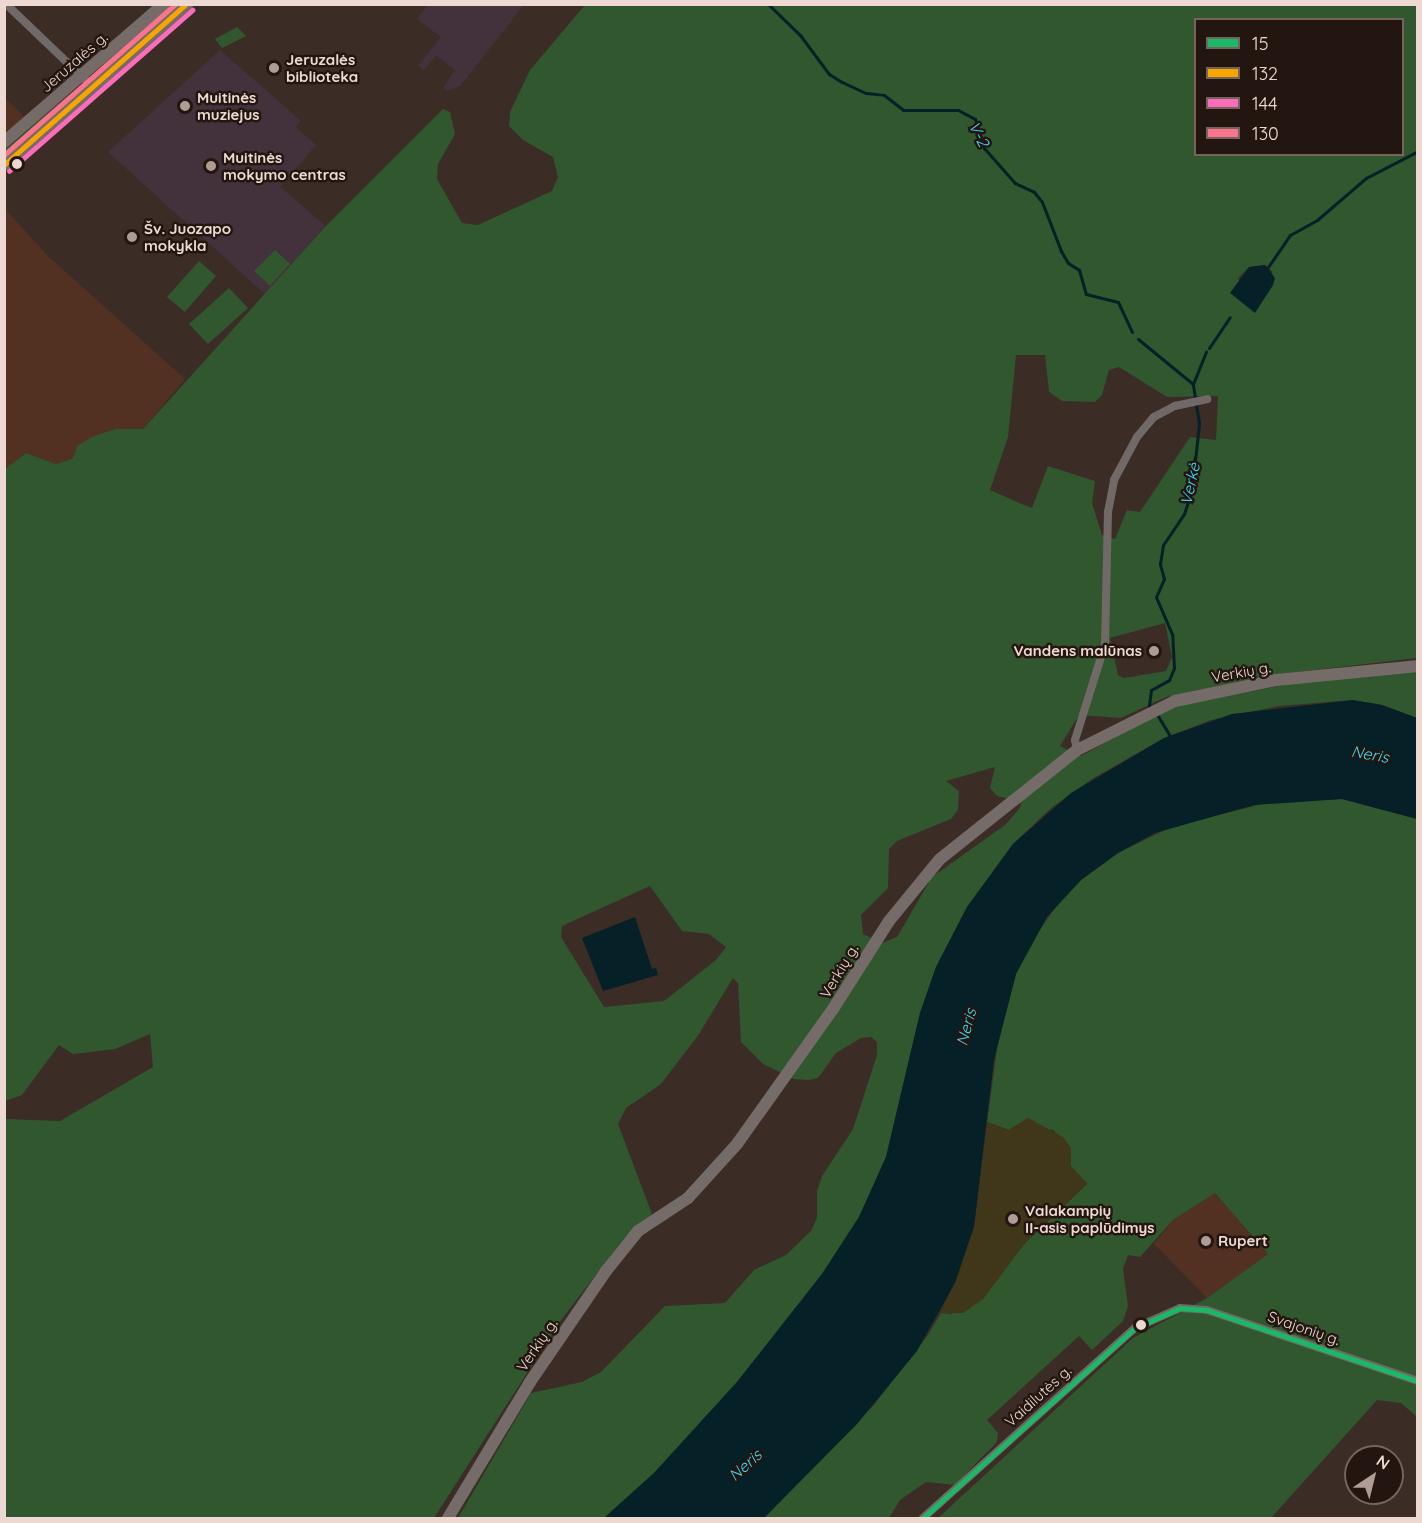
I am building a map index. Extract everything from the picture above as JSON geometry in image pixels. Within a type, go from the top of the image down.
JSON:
[{"type":"main road","name":"Jeruzalės g.","points":[[4,142],[164,4]]},
{"type":"main road","name":"Jeruzalės g.","points":[[4,165],[187,4]]},
{"type":"main road","name":"Verkių g.","points":[[448,1518],[535,1374],[613,1262],[638,1231],[688,1198],[753,1124],[921,879],[940,859],[1077,750],[1160,707],[1194,696],[1287,679],[1418,666]]},
{"type":"street","points":[[6,4],[93,87]]},
{"type":"street","points":[[1077,750],[1075,740],[1105,644],[1108,512],[1114,480],[1144,426],[1167,409],[1207,399]]},
{"type":"street","name":"Svajonių g.","points":[[1180,1308],[1207,1310],[1418,1381]]},
{"type":"street","name":"Vaidilutės g.","points":[[923,1518],[1135,1328],[1180,1308]]},
{"type":"shaded area","points":[[428,5],[524,5],[460,86],[447,91],[443,88],[455,70],[436,55],[424,70],[418,66],[441,37],[417,19]]},
{"type":"shaded area","name":"Muitinės mokymo centras","points":[[220,50],[301,121],[296,127],[316,145],[280,187],[326,226],[266,295],[108,152]]},
{"type":"shaded area","points":[[4,97],[25,117],[4,134]]},
{"type":"shaded area","points":[[5,209],[48,256],[185,379],[143,429],[115,429],[78,445],[72,459],[56,464],[26,453],[5,469]]},
{"type":"shaded area","points":[[1215,1193],[1268,1254],[1207,1298],[1154,1244],[1173,1220]]},
{"type":"green space","points":[[172,5],[178,5],[106,68],[102,64]]},
{"type":"green space","points":[[585,5],[1417,5],[1417,658],[1271,675],[1166,697],[1121,718],[1079,715],[1060,746],[1081,756],[1170,707],[1316,679],[1417,672],[1417,718],[1382,705],[1352,700],[1279,706],[1211,720],[1164,738],[1092,779],[1051,808],[1013,844],[967,907],[936,967],[920,1013],[886,1157],[859,1217],[822,1274],[737,1382],[654,1473],[604,1518],[458,1518],[531,1393],[582,1382],[601,1372],[665,1306],[725,1303],[754,1270],[786,1255],[811,1231],[817,1218],[817,1191],[822,1176],[853,1129],[877,1055],[877,1042],[871,1037],[861,1038],[836,1053],[818,1078],[809,1080],[794,1079],[763,1064],[741,1042],[738,983],[733,978],[699,1034],[661,1084],[626,1108],[618,1124],[652,1214],[622,1241],[561,1320],[434,1518],[5,1518],[5,1119],[60,1121],[153,1067],[150,1034],[115,1049],[73,1054],[59,1045],[22,1095],[5,1101],[5,469],[26,453],[56,464],[72,459],[78,445],[92,437],[115,429],[143,429],[326,226],[443,109],[450,112],[455,134],[438,164],[437,179],[462,223],[478,225],[552,191],[558,177],[553,157],[523,140],[509,126],[510,112],[530,70]],"holes":[[[1265,265],[1272,271],[1273,285],[1255,312],[1238,278],[1249,267]],[[1016,355],[1045,355],[1049,392],[1062,401],[1095,402],[1102,395],[1109,370],[1119,367],[1167,397],[1218,396],[1216,440],[1190,437],[1140,512],[1127,510],[1115,539],[1102,535],[1092,503],[1095,481],[1048,466],[1032,508],[990,490],[1008,437]],[[1165,623],[1172,657],[1166,671],[1124,678],[1118,675],[1110,638]],[[995,767],[990,788],[997,796],[1022,802],[1005,825],[932,877],[897,937],[882,943],[863,934],[861,915],[888,888],[889,849],[897,841],[951,819],[958,810],[959,791],[946,781]],[[650,886],[682,931],[709,934],[726,947],[716,960],[664,1001],[604,1007],[561,937],[562,926]]]},
{"type":"green space","points":[[237,27],[246,36],[222,48],[215,39]]},
{"type":"green space","points":[[79,85],[43,118],[5,157],[4,148]]},
{"type":"green space","points":[[275,250],[290,264],[270,286],[254,271]]},
{"type":"green space","points":[[199,261],[216,276],[185,312],[167,297]]},
{"type":"green space","points":[[229,288],[248,308],[208,344],[189,324]]},
{"type":"green space","points":[[1342,799],[1417,819],[1417,1417],[1401,1403],[1377,1400],[1271,1518],[938,1518],[1133,1338],[1207,1298],[1268,1254],[1215,1193],[1173,1220],[1140,1257],[1128,1255],[1123,1269],[1128,1306],[1123,1321],[1092,1350],[1079,1336],[987,1420],[998,1433],[997,1442],[955,1485],[926,1482],[900,1500],[889,1518],[764,1518],[874,1405],[928,1335],[941,1313],[951,1314],[983,1299],[1024,1244],[1087,1184],[1071,1166],[1054,1130],[1042,1129],[1028,1118],[1009,1130],[987,1122],[998,1042],[1016,974],[1029,945],[1058,904],[1081,880],[1118,853],[1173,826],[1271,802]]},
{"type":"sand","name":"Valakampių II-asis paplūdimys","points":[[1028,1118],[1063,1137],[1071,1148],[1071,1166],[1087,1183],[1024,1244],[983,1299],[963,1313],[941,1313],[974,1227],[987,1122],[1009,1130]]},
{"type":"water","points":[[1265,265],[1275,278],[1255,313],[1230,293],[1249,267]]},
{"type":"water","name":"Neris","points":[[1353,700],[1382,705],[1417,718],[1417,819],[1342,799],[1254,805],[1155,833],[1118,853],[1081,880],[1047,917],[1016,974],[994,1060],[974,1227],[955,1283],[917,1351],[857,1424],[764,1518],[604,1518],[654,1473],[737,1382],[822,1274],[859,1217],[886,1157],[920,1013],[936,967],[967,907],[1013,844],[1071,793],[1164,738],[1232,714]]},
{"type":"water","points":[[635,917],[652,969],[656,968],[658,975],[603,991],[582,938]]},
{"type":"waterway","name":"V-2","points":[[768,4],[800,35],[829,74],[842,82],[866,93],[884,95],[903,110],[958,110],[975,119],[984,148],[1015,183],[1034,192],[1042,202],[1061,251],[1068,263],[1079,270],[1086,294],[1118,302],[1132,332]]},
{"type":"waterway","name":"Verkė","points":[[1266,270],[1290,235],[1317,220],[1366,178],[1418,151]]},
{"type":"waterway","name":"Verkė","points":[[1209,348],[1230,317]]},
{"type":"waterway","name":"V-2","points":[[1138,339],[1193,384]]},
{"type":"waterway","name":"Verkė","points":[[1149,706],[1151,690],[1169,680],[1174,668],[1172,634],[1156,597],[1164,579],[1160,564],[1163,545],[1184,514],[1192,489],[1199,423],[1193,384],[1206,351]]},
{"type":"waterway","name":"Verkė","points":[[1158,716],[1171,738]]},
{"type":"transit line","name":"130","points":[[4,155],[175,4]]},
{"type":"transit line","name":"132","points":[[4,165],[186,4]]},
{"type":"transit line","name":"144","points":[[9,171],[192,10]]},
{"type":"transit line","name":"15","points":[[923,1518],[1135,1328],[1180,1308],[1207,1310],[1418,1381]]},
{"type":"place","name":"Jeruzalės biblioteka","points":[[274,68]]},
{"type":"place","name":"Muitinės muziejus","points":[[185,106]]},
{"type":"place","name":"Muitinės mokymo centras","points":[[211,166]]},
{"type":"place","name":"Šv. Juozapo mokykla","points":[[132,237]]},
{"type":"place","name":"Vandens malūnas","points":[[1154,651]]},
{"type":"place","name":"Valakampių II-asis paplūdimys","points":[[1013,1219]]},
{"type":"place","name":"Rupert","points":[[1206,1241]]}]
